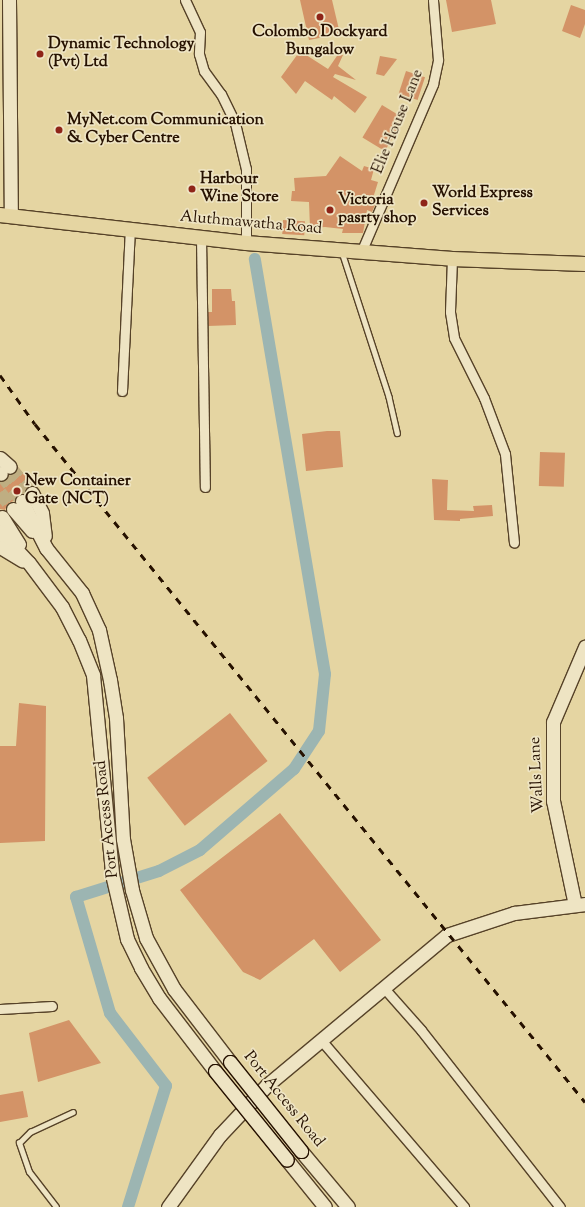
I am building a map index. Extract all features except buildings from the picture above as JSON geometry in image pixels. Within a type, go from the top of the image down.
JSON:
[{"type":"main road","points":[[6,216],[9,0]]},
{"type":"main road","name":"Aluthmawatha Road","points":[[6,216],[246,243],[362,250],[452,259],[585,264]]},
{"type":"main road","points":[[0,458],[4,471]]},
{"type":"main road","points":[[32,493],[42,513],[46,548]]},
{"type":"main road","name":"Port Access Road","points":[[29,563],[12,509],[82,593],[98,630],[110,680],[116,718],[124,839],[138,914],[146,938],[174,989],[301,1151],[348,1207]]},
{"type":"main road","name":"Port Access Road","points":[[0,532],[29,563],[62,607],[79,640],[93,675],[108,843],[119,908],[128,939],[140,968],[167,1010],[325,1207]]},
{"type":"main road","points":[[0,547],[29,563]]},
{"type":"main road","name":"Walls Lane","points":[[580,904],[553,801],[553,722],[585,647]]},
{"type":"main road","points":[[168,1207],[220,1135],[267,1085],[447,935],[514,913],[580,904]]},
{"type":"street","points":[[185,0],[200,32],[199,54],[204,71],[221,94],[235,123],[246,169],[246,243]]},
{"type":"street","name":"Elie House Lane","points":[[362,250],[433,84],[438,54],[433,0]]},
{"type":"street","points":[[122,391],[130,229]]},
{"type":"street","points":[[201,238],[205,487]]},
{"type":"street","points":[[452,259],[450,312],[454,338],[484,398],[505,454],[514,543]]},
{"type":"street","points":[[383,987],[421,1030],[560,1207]]},
{"type":"street","points":[[0,1009],[52,1006]]},
{"type":"street","points":[[321,1040],[464,1207]]},
{"type":"lane","points":[[341,249],[389,397],[397,433]]},
{"type":"lane","points":[[56,1207],[29,1172],[19,1143],[30,1132],[73,1112]]},
{"type":"waterway","points":[[128,1207],[166,1086],[110,1013],[76,897],[159,871],[200,850],[294,769],[319,731],[325,674],[255,259]]},
{"type":"tunnel","points":[[10,467],[32,493]]},
{"type":"tunnel","points":[[1,474],[22,501]]},
{"type":"tunnel","points":[[0,492],[13,509]]},
{"type":"railway","points":[[0,375],[35,424],[585,1102]]},
{"type":"place","name":"Colombo Dockyard Bungalow","points":[[320,17]]},
{"type":"place","name":"Dynamic Technology (Pvt) Ltd","points":[[40,54]]},
{"type":"place","name":"MyNet.com Communication & Cyber Centre","points":[[59,130]]},
{"type":"place","name":"Harbour Wine Store","points":[[192,189]]},
{"type":"place","name":"World Express Services","points":[[424,203]]},
{"type":"place","name":"Victoria pasrty shop","points":[[330,210]]},
{"type":"place","name":"New Container Gate (NCT)","points":[[17,491]]}]
